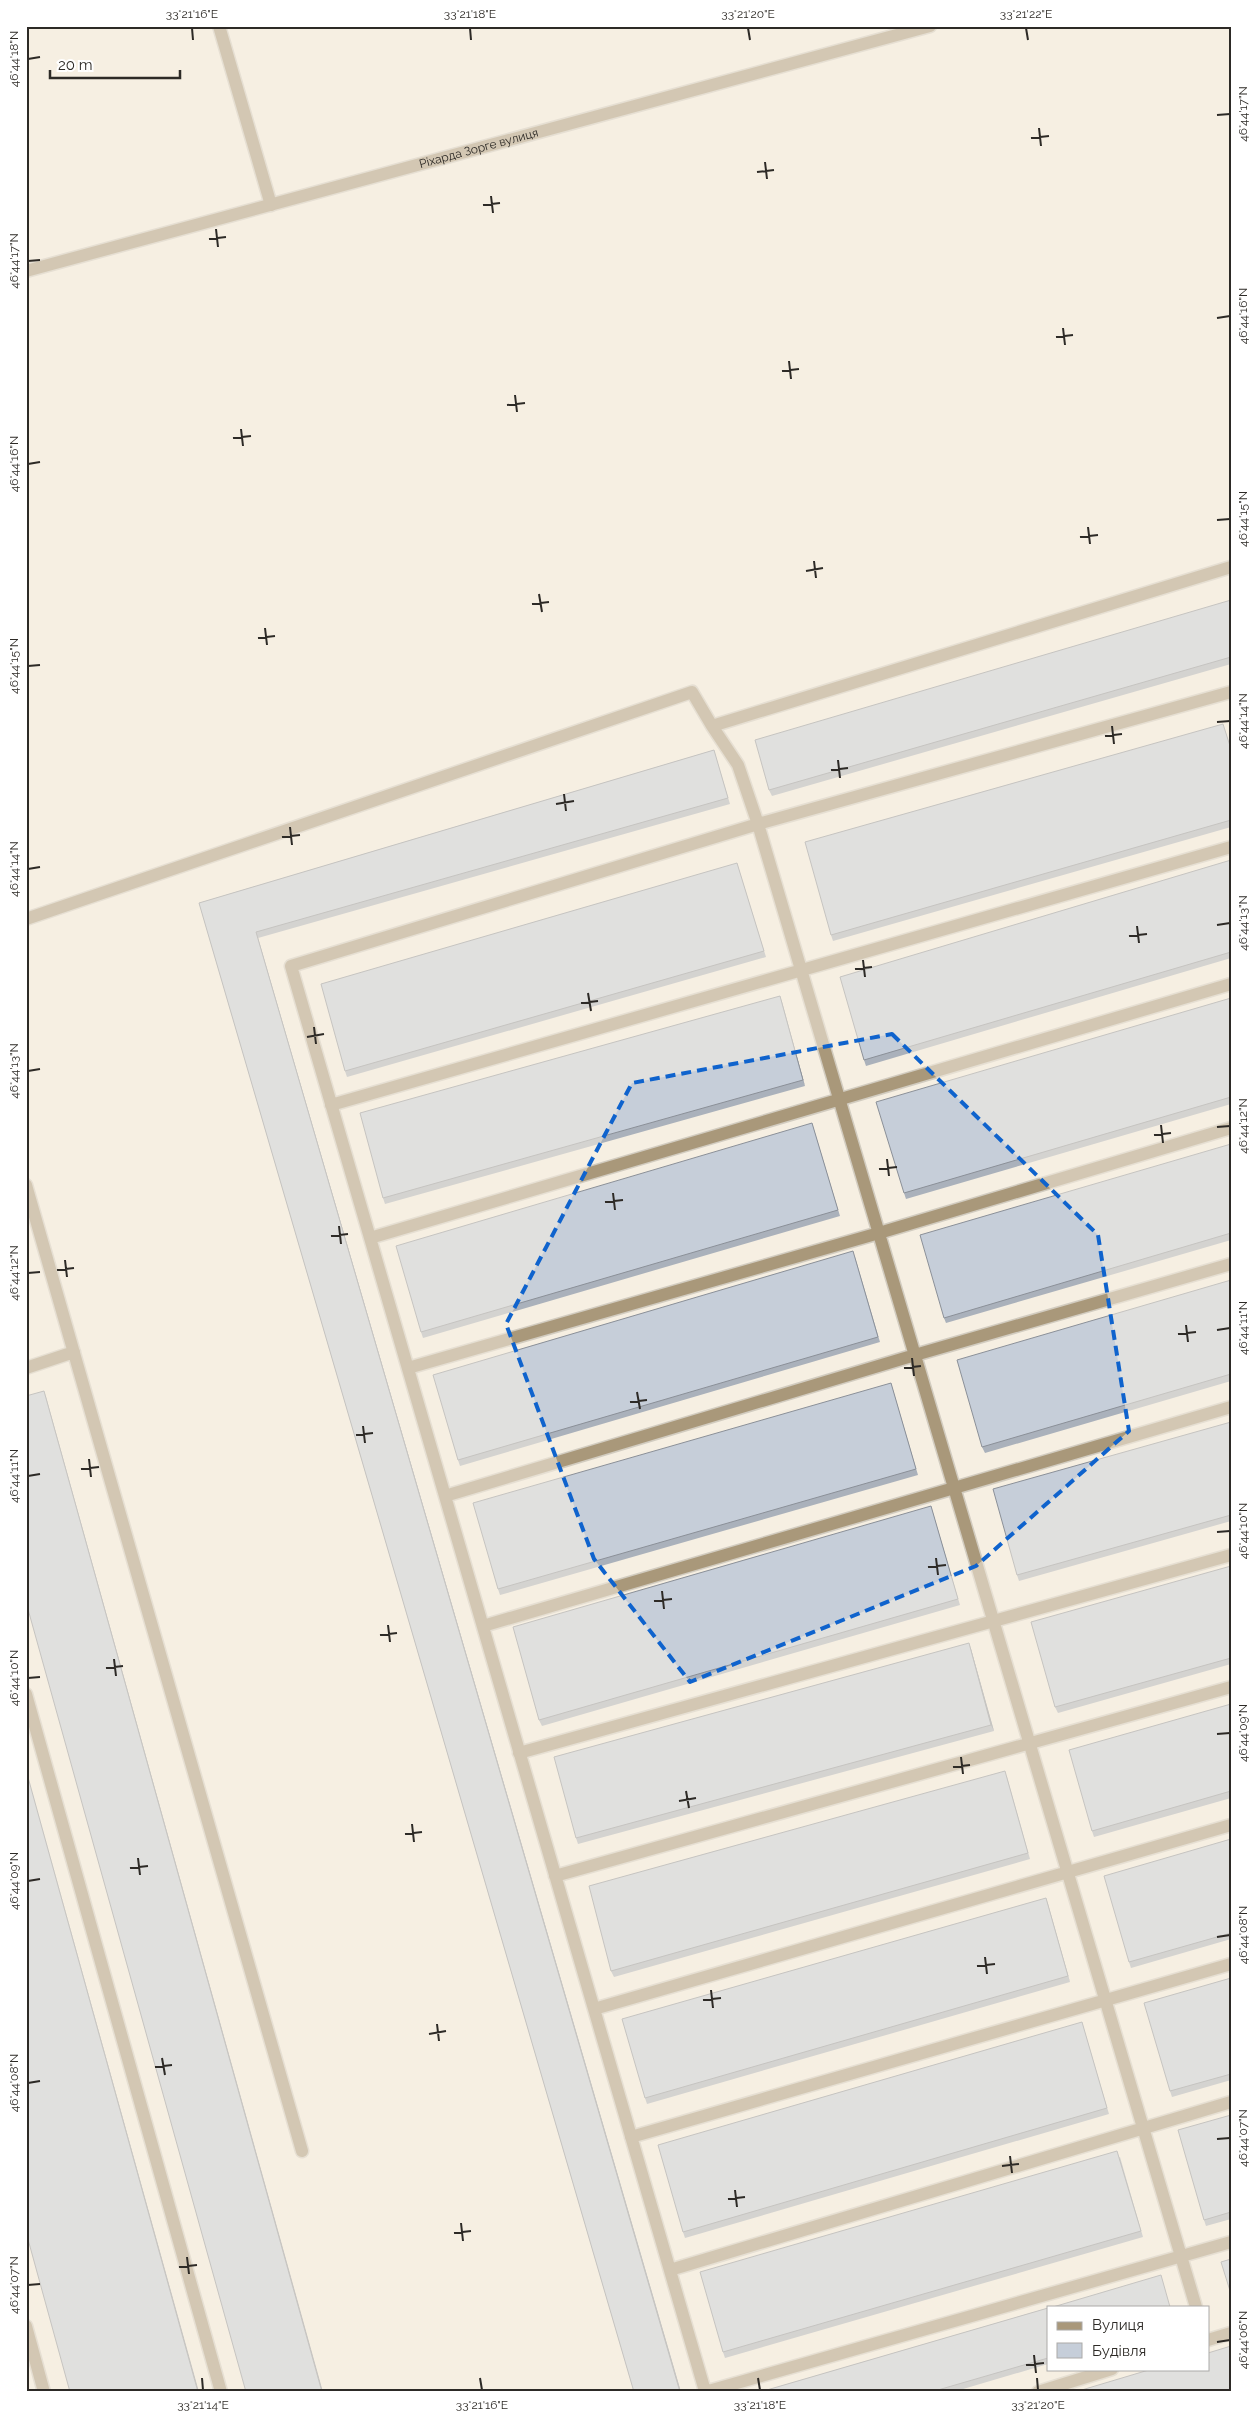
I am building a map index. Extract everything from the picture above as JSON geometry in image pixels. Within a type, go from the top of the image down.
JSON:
[{"type":"street","points":[[220,26],[271,205]]},
{"type":"street","name":"Ріхарда Зорге вулиця","points":[[26,271],[930,26]]},
{"type":"street","points":[[712,726],[1231,567]]},
{"type":"street","points":[[26,918],[692,692],[738,765],[758,824],[1196,2306]]},
{"type":"street","points":[[1231,692],[758,824],[291,966],[705,2392],[1231,2242]]},
{"type":"street","points":[[331,1105],[1231,847]]},
{"type":"street","points":[[370,1238],[1231,984]]},
{"type":"street","points":[[408,1368],[879,1233],[1231,1128]]},
{"type":"street","points":[[26,1185],[302,2151]]},
{"type":"street","points":[[445,1496],[915,1355],[1231,1264]]},
{"type":"street","points":[[26,1368],[74,1352]]},
{"type":"street","points":[[483,1626],[954,1486],[1231,1407]]},
{"type":"street","points":[[520,1753],[1231,1555]]},
{"type":"street","points":[[555,1876],[1030,1745],[1231,1687]]},
{"type":"street","points":[[26,1694],[221,2392]]},
{"type":"street","points":[[594,2009],[1231,1825]]},
{"type":"street","points":[[631,2137],[1231,1964]]},
{"type":"street","points":[[670,2270],[1142,2127],[1231,2102]]},
{"type":"street","points":[[26,2326],[44,2392]]},
{"type":"street","points":[[1210,2339],[1231,2334]]},
{"type":"street","points":[[1038,2392],[1109,2370]]},
{"type":"highlighted area","points":[[892,1034],[1098,1235],[1129,1431],[976,1566],[690,1682],[594,1559],[506,1324],[632,1083]]},
{"type":"building","points":[[1231,600],[1231,657],[769,790],[755,740]]},
{"type":"building","points":[[1223,724],[1231,749],[1231,820],[831,935],[805,842]]},
{"type":"building","points":[[714,750],[728,798],[256,932],[680,2392],[634,2392],[199,903]]},
{"type":"building","points":[[1231,860],[1231,952],[864,1060],[840,977]]},
{"type":"building","points":[[737,863],[764,951],[345,1071],[321,984]]},
{"type":"building","points":[[780,996],[803,1080],[383,1198],[360,1113]]},
{"type":"building","points":[[1231,998],[1231,1097],[904,1193],[876,1102]]},
{"type":"building","points":[[812,1123],[838,1210],[421,1332],[396,1246]]},
{"type":"building","points":[[1231,1144],[1231,1233],[944,1318],[920,1235]]},
{"type":"building","points":[[853,1251],[878,1337],[458,1460],[433,1375]]},
{"type":"building","points":[[1231,1280],[1231,1374],[982,1447],[957,1360]]},
{"type":"building","points":[[891,1383],[916,1469],[498,1589],[473,1503]]},
{"type":"building","points":[[44,1391],[322,2392],[246,2392],[26,1602],[26,1396]]},
{"type":"building","points":[[1231,1422],[1231,1515],[1017,1575],[993,1489]]},
{"type":"building","points":[[931,1506],[958,1599],[539,1720],[513,1627]]},
{"type":"building","points":[[1231,1566],[1231,1658],[1055,1707],[1031,1622]]},
{"type":"building","points":[[969,1643],[991,1725],[576,1838],[554,1757]]},
{"type":"building","points":[[1231,1704],[1231,1791],[1092,1831],[1069,1750]]},
{"type":"building","points":[[26,1770],[198,2392],[70,2392],[26,2232]]},
{"type":"building","points":[[1005,1771],[1028,1853],[611,1971],[589,1886]]},
{"type":"building","points":[[1231,1839],[1231,1933],[1129,1962],[1104,1876]]},
{"type":"building","points":[[1046,1898],[1068,1976],[645,2098],[622,2019]]},
{"type":"building","points":[[1231,1978],[1231,2074],[1170,2091],[1144,2003]]},
{"type":"building","points":[[1082,2022],[1107,2108],[683,2232],[658,2145]]},
{"type":"building","points":[[1231,2115],[1231,2212],[1204,2220],[1178,2130]]},
{"type":"building","points":[[1117,2151],[1141,2231],[723,2352],[700,2272]]},
{"type":"building","points":[[1231,2259],[1231,2294],[1221,2262]]},
{"type":"building","points":[[1161,2275],[1170,2306],[1056,2306]]},
{"type":"building","points":[[1047,2308],[1047,2358],[931,2392],[760,2392]]},
{"type":"building","points":[[1231,2346],[1231,2392],[1075,2392],[1149,2370],[1210,2370],[1210,2352]]}]
